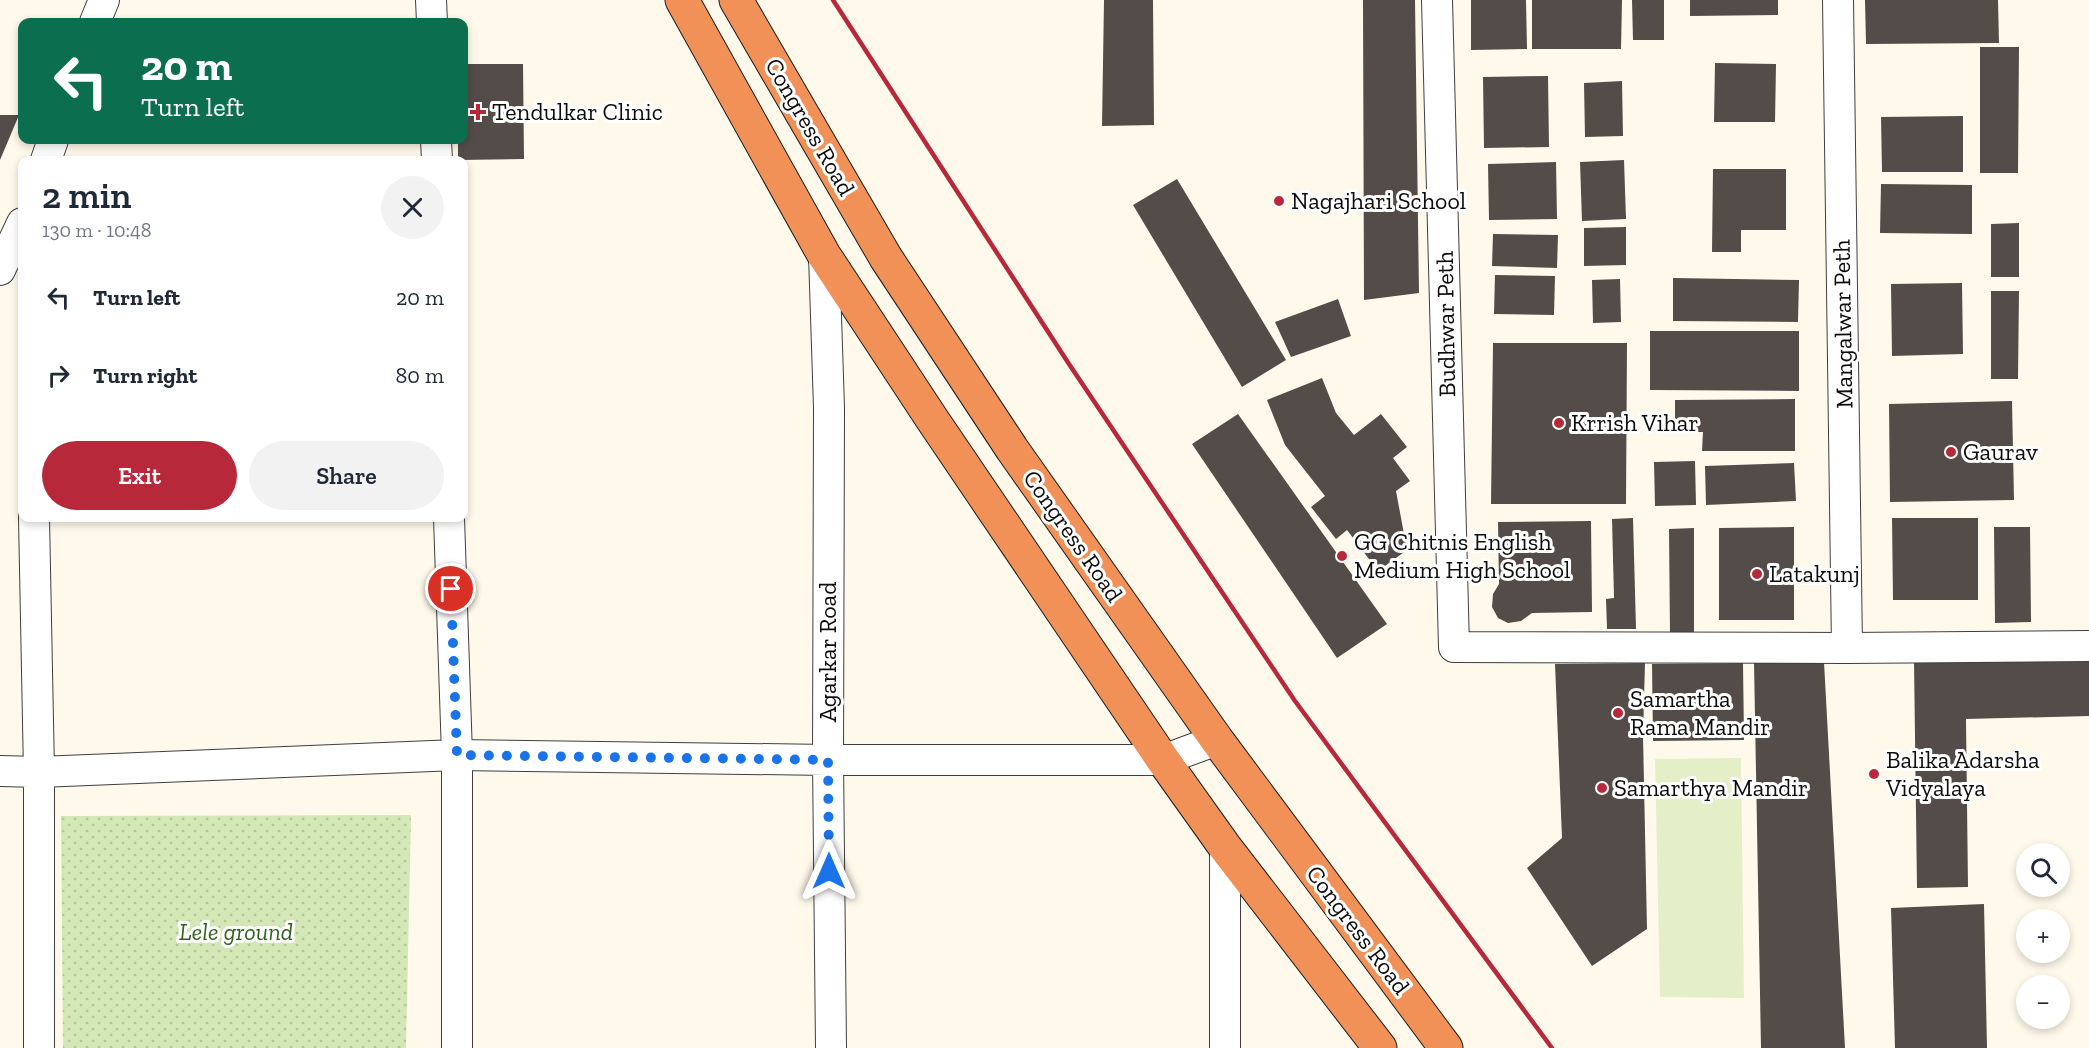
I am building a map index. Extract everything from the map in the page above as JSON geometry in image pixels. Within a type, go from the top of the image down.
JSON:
[{"type":"highway","name":"Congress Road","points":[[682,0],[824,255],[1163,760],[1225,847],[1380,1048]]},
{"type":"highway","name":"Congress Road","points":[[736,0],[886,258],[1012,449],[1217,740],[1446,1048]]},
{"type":"street","points":[[97,18],[104,0]]},
{"type":"street","points":[[431,0],[432,18]]},
{"type":"street","name":"Budhwar Peth","points":[[1437,0],[1454,647],[1848,648]]},
{"type":"street","name":"Mangalwar Peth","points":[[1838,0],[1848,648]]},
{"type":"street","points":[[0,270],[18,232]]},
{"type":"street","name":"Agarkar Road","points":[[824,255],[829,408],[828,760],[831,1048]]},
{"type":"street","points":[[34,522],[39,772],[39,1048]]},
{"type":"street","points":[[449,522],[457,755],[457,1048]]},
{"type":"street","points":[[1848,648],[2089,645]]},
{"type":"street","points":[[0,771],[39,772],[457,755],[828,760],[1163,760],[1217,740]]},
{"type":"street","points":[[1225,847],[1225,1048]]},
{"type":"green space","points":[[1741,758],[1744,998],[1660,997],[1655,759]]},
{"type":"green space","name":"Lele ground","points":[[411,815],[406,1048],[63,1048],[61,816]]},
{"type":"building","points":[[1104,0],[1153,0],[1154,125],[1102,126]]},
{"type":"building","name":"Nagajhari School","points":[[1363,0],[1415,0],[1419,293],[1364,300]]},
{"type":"building","points":[[1471,0],[1526,0],[1527,49],[1471,50]]},
{"type":"building","points":[[1532,0],[1622,0],[1621,49],[1532,49]]},
{"type":"building","points":[[1632,0],[1664,0],[1664,40],[1633,40]]},
{"type":"building","points":[[1690,0],[1778,0],[1778,15],[1690,16]]},
{"type":"building","points":[[1865,0],[1998,0],[1999,43],[1866,44]]},
{"type":"building","points":[[1980,47],[2019,47],[2018,173],[1980,173]]},
{"type":"building","points":[[1715,63],[1776,64],[1775,122],[1714,122]]},
{"type":"building","points":[[468,64],[523,64],[524,159],[468,160],[468,156],[458,156],[458,144],[468,144]]},
{"type":"building","points":[[1548,76],[1549,147],[1484,148],[1483,77]]},
{"type":"building","points":[[1622,81],[1623,136],[1585,137],[1584,83]]},
{"type":"building","points":[[0,115],[18,115],[18,117],[0,160]]},
{"type":"building","points":[[1963,116],[1963,172],[1882,172],[1881,117]]},
{"type":"building","points":[[1624,160],[1626,219],[1582,221],[1580,162]]},
{"type":"building","points":[[1556,162],[1557,219],[1489,220],[1488,164]]},
{"type":"building","points":[[1713,169],[1786,169],[1786,230],[1741,230],[1741,252],[1712,252]]},
{"type":"building","points":[[1177,179],[1286,360],[1242,387],[1133,205]]},
{"type":"building","points":[[1881,184],[1972,185],[1972,234],[1880,233]]},
{"type":"building","points":[[2019,223],[2019,277],[1991,277],[1991,224]]},
{"type":"building","points":[[1626,227],[1626,265],[1584,266],[1584,228]]},
{"type":"building","points":[[1493,234],[1558,235],[1557,268],[1492,266]]},
{"type":"building","points":[[1495,275],[1555,276],[1554,315],[1494,314]]},
{"type":"building","points":[[1673,278],[1799,280],[1798,322],[1673,321]]},
{"type":"building","points":[[1620,279],[1621,322],[1593,323],[1592,280]]},
{"type":"building","points":[[1962,283],[1963,354],[1892,356],[1891,284]]},
{"type":"building","points":[[1991,291],[2019,291],[2018,379],[1991,379]]},
{"type":"building","points":[[1338,299],[1351,336],[1291,357],[1275,322]]},
{"type":"building","points":[[1650,331],[1799,331],[1799,391],[1650,390]]},
{"type":"building","name":"Krrish Vihar","points":[[1493,343],[1627,343],[1626,504],[1491,504]]},
{"type":"building","points":[[1322,378],[1336,413],[1354,435],[1381,414],[1407,447],[1393,458],[1410,481],[1396,491],[1407,550],[1378,571],[1347,530],[1336,539],[1311,507],[1325,496],[1285,445],[1267,400]]},
{"type":"building","points":[[1795,399],[1795,451],[1702,451],[1703,432],[1675,432],[1675,400]]},
{"type":"building","name":"Gaurav","points":[[2012,401],[2014,500],[1890,502],[1889,404]]},
{"type":"building","points":[[1238,414],[1387,624],[1337,658],[1192,444]]},
{"type":"building","points":[[1695,461],[1696,505],[1655,506],[1654,462]]},
{"type":"building","points":[[1794,463],[1796,501],[1706,505],[1705,466]]},
{"type":"building","points":[[1633,518],[1636,629],[1607,629],[1606,599],[1614,598],[1612,519]]},
{"type":"building","points":[[1892,518],[1978,518],[1978,600],[1893,600]]},
{"type":"building","points":[[1591,521],[1592,612],[1532,613],[1521,621],[1508,623],[1498,618],[1492,607],[1493,594],[1499,584],[1498,522]]},
{"type":"building","name":"Latakunj","points":[[1794,527],[1794,620],[1719,620],[1719,528]]},
{"type":"building","points":[[1994,527],[2030,527],[2031,622],[1995,623]]},
{"type":"building","points":[[1694,528],[1694,634],[1670,635],[1669,529]]},
{"type":"building","points":[[2089,659],[2089,716],[1966,719],[1968,887],[1917,888],[1914,661]]},
{"type":"building","name":"Balika Adarsha Vidyalaya","points":[[1754,662],[1824,662],[1845,1048],[1761,1048]]},
{"type":"building","name":"Samarthya Mandir","points":[[1645,663],[1643,735],[1647,929],[1592,966],[1527,868],[1562,838],[1555,664]]},
{"type":"building","points":[[1743,663],[1744,740],[1653,741],[1652,664]]},
{"type":"building","points":[[1984,904],[1987,1048],[1895,1048],[1891,908]]},
{"type":"railway","points":[[833,0],[1069,364],[1295,701],[1552,1048]]},
{"type":"place","name":"Tendulkar Clinic","points":[[478,112]]},
{"type":"place","name":"Nagajhari School","points":[[1279,201]]},
{"type":"place","name":"Krrish Vihar","points":[[1559,423]]},
{"type":"place","name":"Gaurav","points":[[1951,452]]},
{"type":"place","name":"GG Chitnis English Medium High School","points":[[1342,556]]},
{"type":"place","name":"Latakunj","points":[[1757,574]]},
{"type":"place","name":"Samartha Rama Mandir","points":[[1618,713]]},
{"type":"place","name":"Balika Adarsha Vidyalaya","points":[[1874,774]]},
{"type":"place","name":"Samarthya Mandir","points":[[1602,788]]},
{"type":"route","points":[[451,589],[457,755],[828,760],[829,871]]}]
